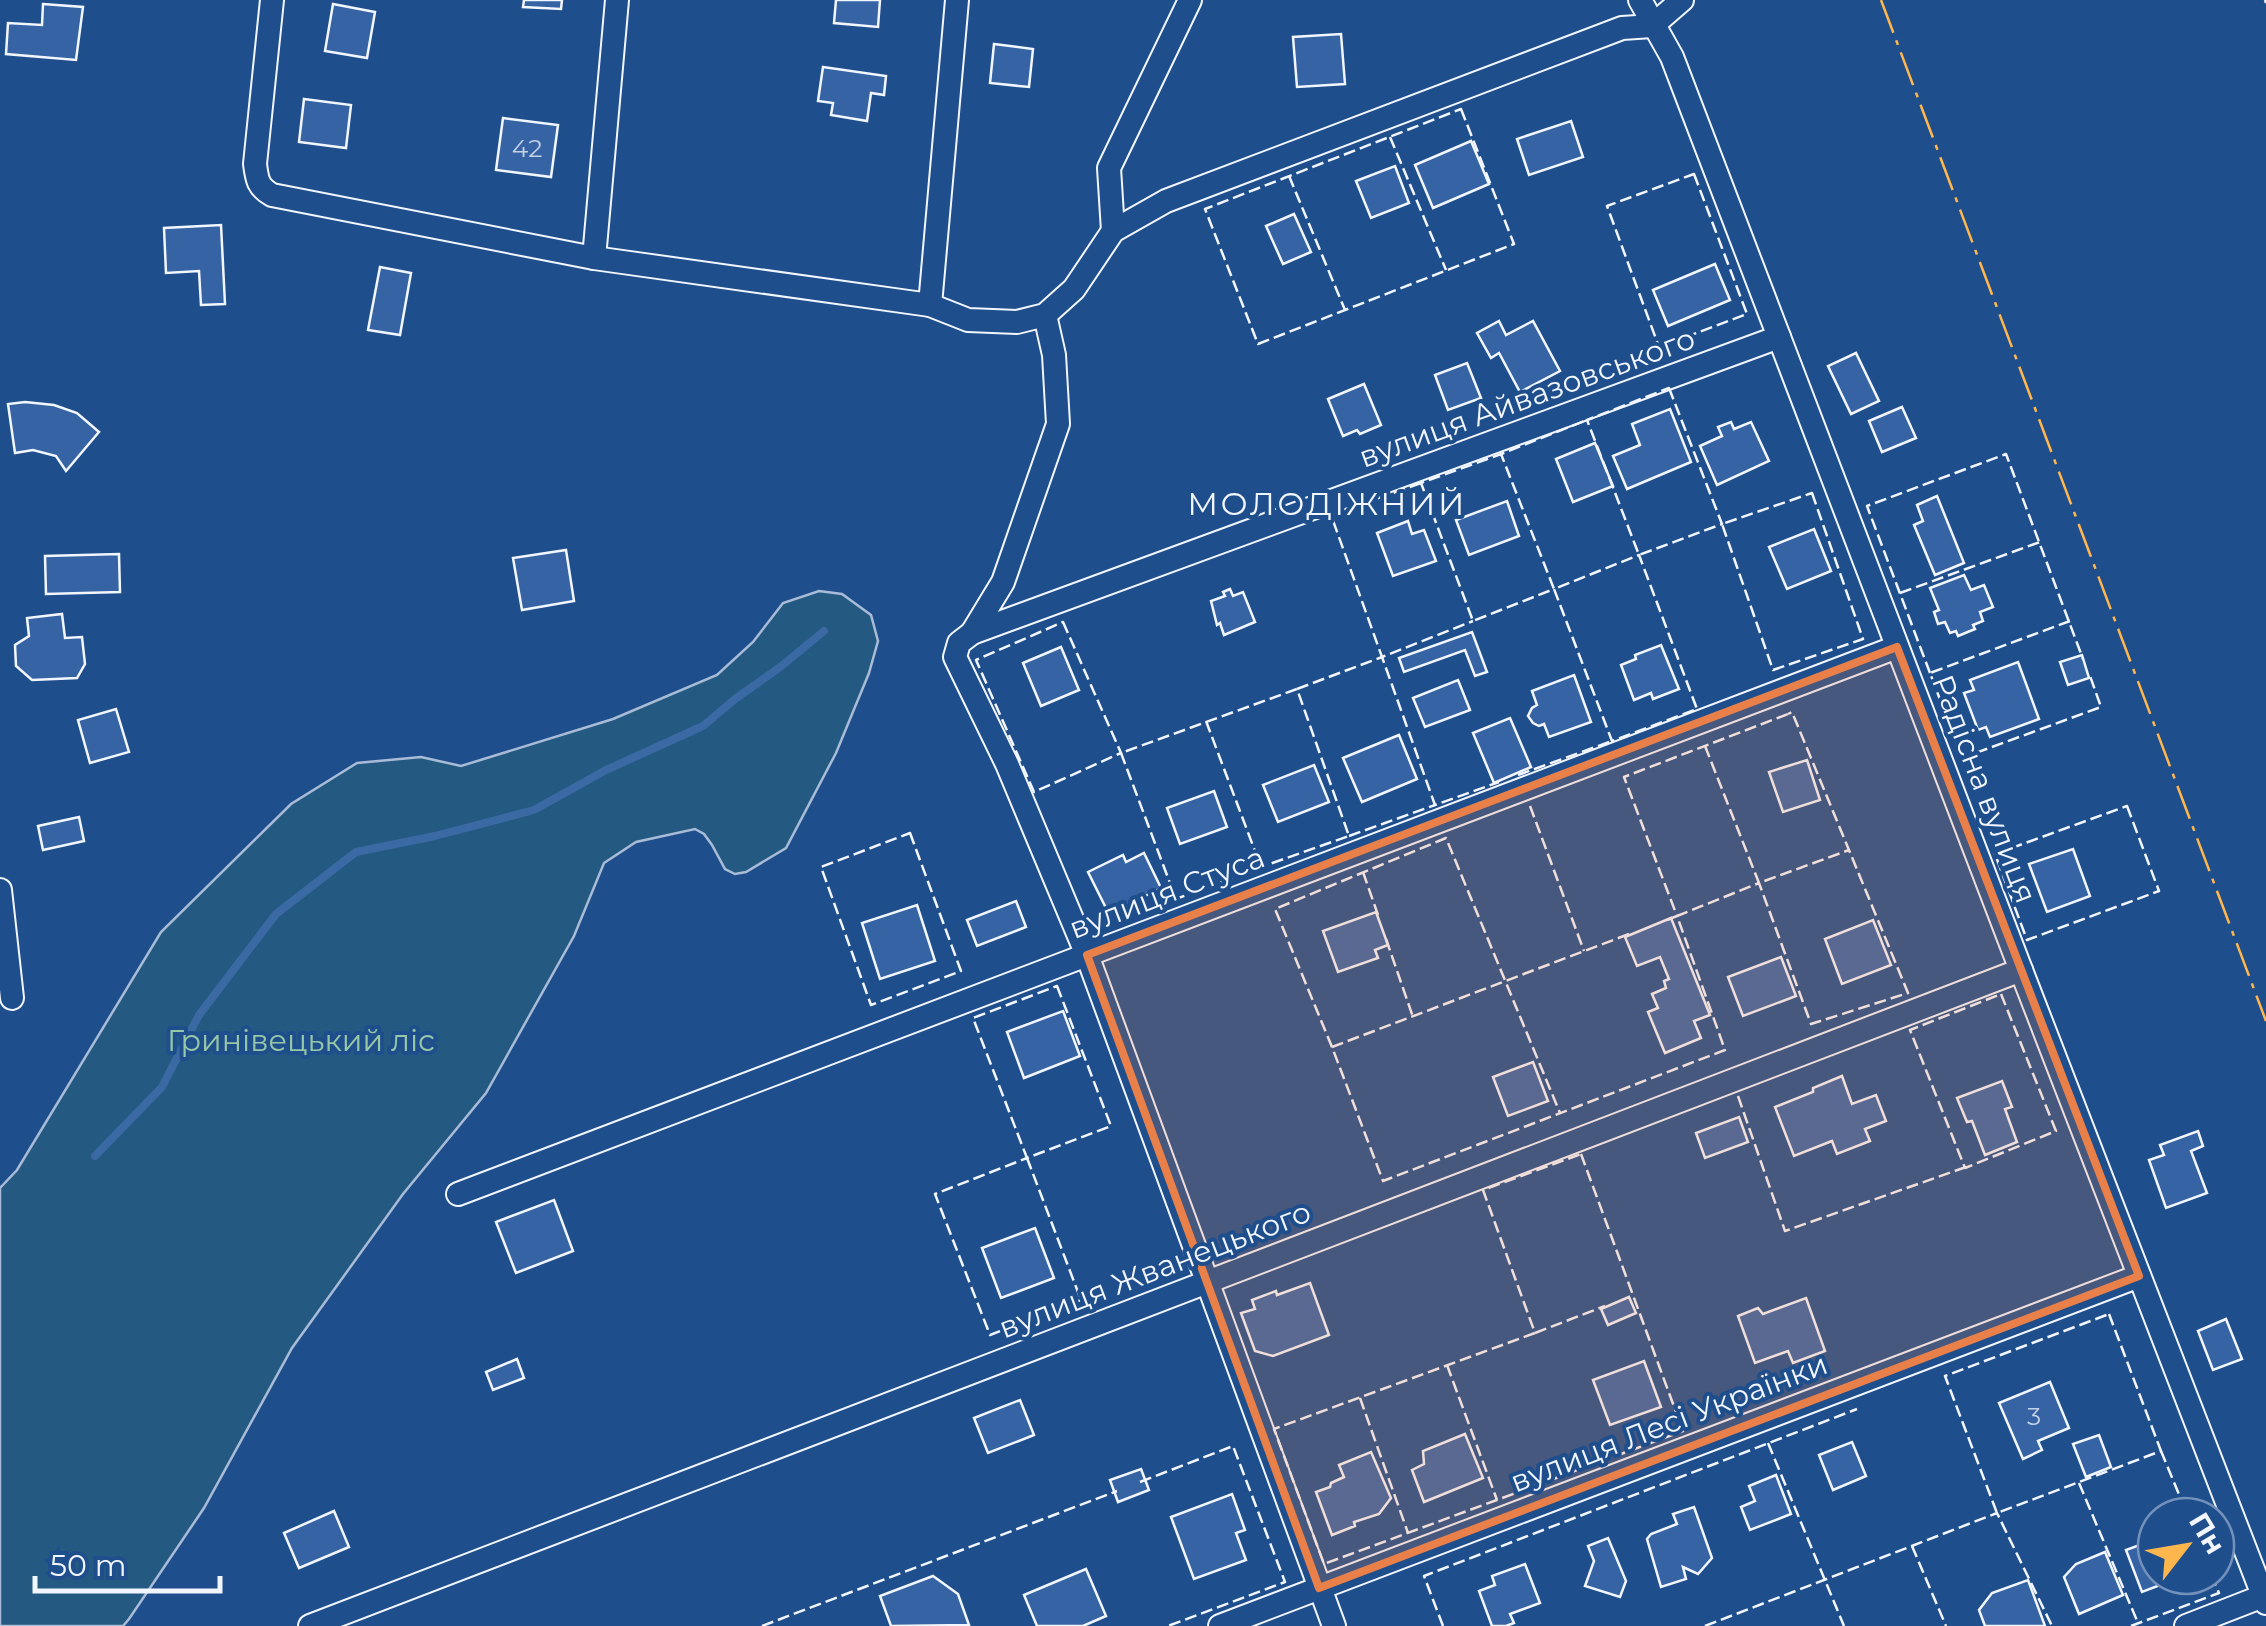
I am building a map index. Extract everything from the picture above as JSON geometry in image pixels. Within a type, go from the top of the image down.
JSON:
[{"type":"street","points":[[272,0],[256,164],[262,190],[272,195],[594,258],[930,306],[968,320],[1018,322],[1045,314],[1074,289],[1113,231],[1166,201],[1622,28],[1652,26],[1682,0]]},
{"type":"street","points":[[594,258],[616,0]]},
{"type":"street","points":[[930,306],[957,0]]},
{"type":"street","points":[[1113,231],[1109,168],[1190,0]]},
{"type":"street","name":"Радісна вулиця","points":[[1640,0],[1672,57],[2265,1600]]},
{"type":"street","points":[[1045,314],[1054,355],[1058,424],[1002,582],[955,657],[1007,764],[1088,955],[1334,1626]]},
{"type":"street","name":"вулиця Айвазовського","points":[[966,638],[1779,337]]},
{"type":"street","name":"вулиця Стуса","points":[[458,1194],[1897,647]]},
{"type":"street","points":[[0,890],[12,998]]},
{"type":"street","name":"вулиця Жванецького","points":[[310,1626],[2020,970]]},
{"type":"street","name":"вулиця Лесі Українки","points":[[1220,1626],[2139,1276]]},
{"type":"street","points":[[2186,1626],[2265,1600]]},
{"type":"highlighted area","points":[[1897,647],[2139,1276],[1319,1588],[1087,955]]},
{"type":"green space","name":"Гринівецький ліс","points":[[819,591],[842,594],[871,615],[878,641],[836,753],[786,848],[746,872],[735,874],[725,869],[704,834],[695,829],[636,842],[604,863],[574,936],[486,1093],[403,1194],[292,1348],[204,1508],[129,1619],[123,1626],[0,1626],[0,1188],[17,1170],[161,932],[291,804],[357,763],[421,757],[461,766],[613,719],[717,675],[753,642],[783,603]]},
{"type":"building","points":[[524,0],[562,0],[561,9],[523,7]]},
{"type":"building","points":[[836,0],[880,0],[878,27],[834,23]]},
{"type":"building","points":[[43,4],[83,7],[76,60],[6,54],[8,23],[42,25]]},
{"type":"building","points":[[333,4],[375,12],[367,58],[325,51]]},
{"type":"building","points":[[1341,34],[1345,84],[1297,87],[1293,37]]},
{"type":"building","points":[[994,44],[1033,49],[1029,87],[990,83]]},
{"type":"building","points":[[823,67],[886,76],[884,95],[871,93],[867,121],[831,115],[833,103],[818,101]]},
{"type":"building","points":[[304,99],[351,105],[346,148],[299,142]]},
{"type":"building","points":[[503,118],[558,125],[551,177],[496,170]]},
{"type":"building","points":[[1571,121],[1583,157],[1529,175],[1517,139]]},
{"type":"building","points":[[1471,141],[1489,184],[1433,208],[1415,165]]},
{"type":"building","points":[[1395,166],[1409,203],[1371,218],[1356,181]]},
{"type":"building","points":[[1294,214],[1311,252],[1283,264],[1266,226]]},
{"type":"building","points":[[221,225],[225,304],[201,305],[199,271],[166,273],[164,228]]},
{"type":"building","points":[[1715,264],[1730,300],[1668,326],[1653,290]]},
{"type":"building","points":[[380,267],[411,273],[400,335],[368,330]]},
{"type":"building","points":[[1499,321],[1506,335],[1533,321],[1560,371],[1520,392],[1499,353],[1491,358],[1477,333]]},
{"type":"building","points":[[1856,353],[1879,401],[1851,414],[1828,366]]},
{"type":"building","points":[[1467,363],[1481,398],[1448,410],[1435,375]]},
{"type":"building","points":[[1364,384],[1381,425],[1343,436],[1328,399]]},
{"type":"building","points":[[8,404],[54,405],[77,413],[99,432],[66,471],[56,456],[33,450],[15,453]]},
{"type":"building","points":[[1902,407],[1916,438],[1882,452],[1869,421]]},
{"type":"building","points":[[1670,409],[1691,462],[1627,489],[1613,456],[1640,445],[1632,424]]},
{"type":"building","points":[[1731,422],[1734,429],[1751,422],[1769,461],[1717,485],[1700,446],[1722,436],[1718,427]]},
{"type":"building","points":[[1595,443],[1613,486],[1573,502],[1556,459]]},
{"type":"building","points":[[1937,496],[1964,563],[1935,575],[1914,525],[1923,521],[1917,505]]},
{"type":"building","points":[[1507,501],[1519,536],[1469,555],[1456,520]]},
{"type":"building","points":[[1408,521],[1412,534],[1424,530],[1436,561],[1393,576],[1377,533]]},
{"type":"building","points":[[1814,529],[1831,571],[1787,589],[1769,547]]},
{"type":"building","points":[[566,550],[574,601],[522,610],[513,558]]},
{"type":"building","points":[[119,554],[120,592],[46,594],[45,556]]},
{"type":"building","points":[[1964,575],[1971,590],[1984,585],[1993,607],[1980,612],[1983,621],[1973,625],[1975,629],[1958,636],[1956,631],[1950,633],[1945,622],[1938,624],[1934,612],[1939,610],[1930,588]]},
{"type":"building","points":[[1230,589],[1233,596],[1243,592],[1255,622],[1224,635],[1211,601],[1225,596],[1223,592]]},
{"type":"building","points":[[62,614],[65,638],[82,637],[85,664],[77,678],[32,680],[16,666],[15,645],[29,636],[27,618]]},
{"type":"building","points":[[1472,632],[1487,672],[1475,676],[1465,650],[1404,672],[1399,658]]},
{"type":"building","points":[[1661,645],[1679,689],[1653,699],[1651,693],[1634,700],[1621,665]]},
{"type":"building","points":[[1061,647],[1079,690],[1041,706],[1023,663]]},
{"type":"building","points":[[2082,655],[2089,678],[2068,685],[2060,662]]},
{"type":"building","points":[[2018,662],[2039,719],[1990,737],[1986,727],[1978,730],[1964,693],[1974,690],[1970,680]]},
{"type":"building","points":[[1574,675],[1591,722],[1549,737],[1544,724],[1533,723],[1528,716],[1537,705],[1532,691]]},
{"type":"building","points":[[1458,680],[1470,710],[1425,727],[1413,698]]},
{"type":"building","points":[[116,709],[129,752],[90,763],[78,720]]},
{"type":"building","points":[[1510,718],[1531,767],[1494,783],[1473,733]]},
{"type":"building","points":[[1399,735],[1417,779],[1362,802],[1343,758]]},
{"type":"building","points":[[1807,760],[1820,800],[1783,812],[1769,772]]},
{"type":"building","points":[[1314,765],[1329,802],[1278,822],[1263,785]]},
{"type":"building","points":[[1214,791],[1227,827],[1180,844],[1167,808]]},
{"type":"building","points":[[79,817],[84,841],[43,850],[38,826]]},
{"type":"building","points":[[2073,849],[2090,896],[2047,912],[2029,864]]},
{"type":"building","points":[[1144,853],[1161,888],[1109,914],[1088,872],[1123,855],[1126,862]]},
{"type":"building","points":[[1016,901],[1026,927],[977,946],[967,920]]},
{"type":"building","points":[[917,905],[935,961],[880,979],[862,923]]},
{"type":"building","points":[[1376,912],[1388,945],[1375,950],[1378,958],[1338,972],[1323,931]]},
{"type":"building","points":[[1671,918],[1710,1015],[1694,1021],[1701,1038],[1665,1053],[1648,1012],[1658,1008],[1652,994],[1666,988],[1664,981],[1669,979],[1660,957],[1637,966],[1625,937]]},
{"type":"building","points":[[1873,920],[1891,965],[1842,984],[1825,939]]},
{"type":"building","points":[[1781,957],[1796,996],[1743,1016],[1728,977]]},
{"type":"building","points":[[1063,1011],[1080,1056],[1024,1078],[1007,1032]]},
{"type":"building","points":[[1533,1062],[1548,1101],[1508,1116],[1493,1077]]},
{"type":"building","points":[[1842,1076],[1852,1104],[1876,1095],[1886,1121],[1865,1129],[1870,1141],[1837,1154],[1832,1141],[1794,1156],[1775,1107]]},
{"type":"building","points":[[2002,1081],[2012,1107],[2005,1109],[2017,1142],[1985,1155],[1972,1121],[1967,1122],[1957,1098]]},
{"type":"building","points":[[1739,1117],[1748,1142],[1705,1158],[1696,1133]]},
{"type":"building","points":[[2198,1131],[2203,1146],[2191,1151],[2207,1193],[2166,1208],[2149,1160],[2164,1155],[2160,1145]]},
{"type":"building","points":[[554,1200],[573,1251],[516,1273],[496,1222]]},
{"type":"building","points":[[1035,1228],[1054,1278],[1001,1298],[982,1248]]},
{"type":"building","points":[[1310,1283],[1329,1335],[1273,1356],[1255,1351],[1241,1313],[1255,1309],[1252,1300]]},
{"type":"building","points":[[1629,1297],[1636,1313],[1608,1325],[1601,1309]]},
{"type":"building","points":[[1806,1298],[1825,1351],[1793,1363],[1788,1351],[1755,1363],[1738,1316],[1758,1308],[1763,1314]]},
{"type":"building","points":[[2226,1319],[2242,1359],[2213,1370],[2198,1331]]},
{"type":"building","points":[[517,1359],[524,1378],[493,1390],[486,1372]]},
{"type":"building","points":[[1644,1361],[1661,1407],[1610,1425],[1593,1380]]},
{"type":"building","points":[[2050,1382],[2069,1428],[2038,1441],[2042,1450],[2023,1459],[1999,1403]]},
{"type":"building","points":[[1020,1400],[1034,1435],[988,1453],[974,1418]]},
{"type":"building","points":[[1465,1434],[1483,1478],[1424,1502],[1412,1470],[1424,1464],[1423,1451]]},
{"type":"building","points":[[2099,1435],[2111,1467],[2086,1477],[2073,1444]]},
{"type":"building","points":[[1852,1442],[1866,1476],[1833,1490],[1819,1455]]},
{"type":"building","points":[[1371,1452],[1391,1498],[1379,1514],[1332,1535],[1316,1492],[1344,1477],[1339,1465]]},
{"type":"building","points":[[1141,1469],[1149,1490],[1118,1502],[1110,1480]]},
{"type":"building","points":[[1776,1475],[1791,1514],[1750,1530],[1741,1507],[1755,1501],[1749,1486]]},
{"type":"building","points":[[1232,1494],[1245,1530],[1236,1533],[1246,1560],[1194,1579],[1171,1517]]},
{"type":"building","points":[[1694,1507],[1712,1558],[1698,1574],[1683,1567],[1686,1579],[1661,1587],[1647,1539],[1677,1524],[1673,1514]]},
{"type":"building","points":[[334,1511],[349,1547],[299,1568],[284,1533]]},
{"type":"building","points":[[1608,1538],[1626,1581],[1620,1597],[1585,1586],[1594,1561],[1588,1546]]},
{"type":"building","points":[[2136,1546],[2136,1576],[2126,1550]]},
{"type":"building","points":[[2105,1552],[2123,1595],[2079,1614],[2064,1577],[2076,1564]]},
{"type":"building","points":[[1525,1564],[1540,1603],[1510,1614],[1514,1623],[1492,1626],[1479,1591],[1495,1585],[1492,1576]]},
{"type":"building","points":[[1086,1569],[1106,1616],[1083,1626],[1037,1626],[1024,1595]]},
{"type":"building","points":[[933,1576],[958,1594],[969,1625],[891,1626],[880,1596]]},
{"type":"building","points":[[2028,1580],[2045,1626],[1985,1626],[1979,1610],[1992,1593]]},
{"type":"waterway","points":[[95,1156],[162,1087],[199,1015],[276,914],[356,852],[534,810],[606,770],[703,726],[824,631]]},
{"type":"fence","points":[[1461,109],[1514,244],[1258,344],[1205,209],[1461,109]]},
{"type":"fence","points":[[1390,137],[1446,270]]},
{"type":"fence","points":[[1694,174],[1747,314],[1659,347],[1607,206],[1694,174]]},
{"type":"fence","points":[[1289,176],[1345,310]]},
{"type":"fence","points":[[1669,388],[1722,524],[1639,555],[1587,420],[1669,388]]},
{"type":"fence","points":[[1504,453],[1421,483],[1473,621],[1554,589],[1612,741],[1697,709],[1639,555],[1554,589],[1501,454],[1587,420]]},
{"type":"fence","points":[[1930,673],[1867,506],[2006,454],[2083,659]]},
{"type":"fence","points":[[1421,483],[1331,515],[1382,657],[1473,621]]},
{"type":"fence","points":[[1812,493],[1863,639],[1773,670],[1722,524],[1812,493]]},
{"type":"fence","points":[[1900,593],[2040,542]]},
{"type":"fence","points":[[2070,621],[1930,673],[1962,758],[2101,707],[2089,673]]},
{"type":"fence","points":[[1063,622],[1121,753],[1034,792],[976,660],[1063,622]]},
{"type":"fence","points":[[1297,689],[1382,657],[1435,805],[1499,782]]},
{"type":"fence","points":[[1206,721],[1261,867],[1176,899],[1121,753],[1297,689],[1349,836],[1261,867]]},
{"type":"fence","points":[[1629,934],[1332,1047],[1383,1181],[1725,1050],[1677,916],[1759,883],[1811,1024],[1908,993],[1792,712],[1788,714]]},
{"type":"fence","points":[[1667,920],[1677,916],[1624,777],[1788,714]]},
{"type":"fence","points":[[1518,775],[1612,741]]},
{"type":"fence","points":[[1705,746],[1759,883],[1849,850]]},
{"type":"fence","points":[[1349,836],[1435,805]]},
{"type":"fence","points":[[1530,806],[1584,951]]},
{"type":"fence","points":[[2127,806],[2159,891],[2027,940],[1995,854],[2127,806]]},
{"type":"fence","points":[[910,833],[961,971],[871,1005],[821,867],[910,833]]},
{"type":"fence","points":[[1332,1047],[1275,909],[1446,838],[1560,1113]]},
{"type":"fence","points":[[1363,872],[1378,915]]},
{"type":"fence","points":[[1386,939],[1413,1017]]},
{"type":"fence","points":[[1057,986],[1111,1126],[1027,1158],[973,1018],[1057,986]]},
{"type":"fence","points":[[2001,994],[2056,1131],[1965,1168],[1910,1030],[2001,994]]},
{"type":"fence","points":[[1738,1096],[1785,1231],[1966,1167]]},
{"type":"fence","points":[[1581,1154],[1683,1431],[1324,1564],[1274,1429],[1535,1333],[1483,1190],[1581,1154]]},
{"type":"fence","points":[[1027,1158],[1081,1300],[990,1335],[935,1194],[1027,1158]]},
{"type":"fence","points":[[1535,1333],[1605,1306]]},
{"type":"fence","points":[[2109,1314],[2161,1451],[1997,1513],[1945,1376],[2109,1314]]},
{"type":"fence","points":[[1447,1365],[1497,1500]]},
{"type":"fence","points":[[1360,1398],[1408,1533]]},
{"type":"fence","points":[[1443,1626],[1424,1576],[1857,1409]]},
{"type":"fence","points":[[1768,1443],[1844,1626]]},
{"type":"fence","points":[[1140,1482],[1233,1446],[1285,1582],[1168,1626]]},
{"type":"fence","points":[[2161,1451],[2180,1496]]},
{"type":"fence","points":[[2079,1483],[2138,1623]]},
{"type":"fence","points":[[762,1626],[1117,1491]]},
{"type":"fence","points":[[1705,1626],[1997,1513],[2052,1626]]},
{"type":"fence","points":[[1912,1546],[1946,1626]]},
{"type":"fence","points":[[2131,1626],[2211,1596]]},
{"type":"power","points":[[1881,0],[2266,1021]]},
{"type":"district","name":"МОЛОДІЖНИЙ","points":[[1327,504]]}]
